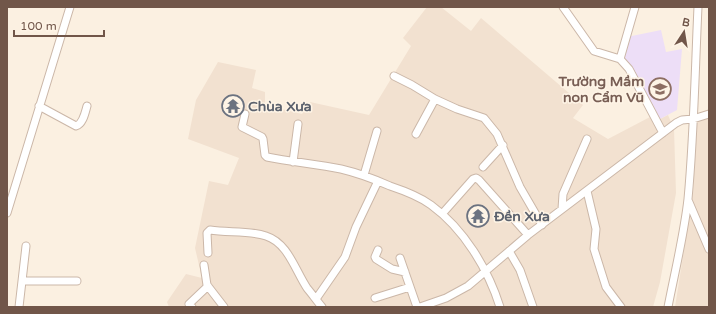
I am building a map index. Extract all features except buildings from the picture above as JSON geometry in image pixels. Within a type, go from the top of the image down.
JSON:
[{"type":"street","points":[[7,213],[70,7]]},
{"type":"street","points":[[563,7],[594,51],[620,59],[629,69],[663,133]]},
{"type":"street","points":[[620,59],[635,7]]},
{"type":"street","points":[[668,307],[688,200],[698,7]]},
{"type":"street","points":[[394,76],[435,99],[457,109],[484,118],[494,129],[503,145],[520,187],[542,225]]},
{"type":"street","points":[[416,134],[435,99]]},
{"type":"street","points":[[39,106],[78,126],[82,122],[87,106]]},
{"type":"street","points":[[245,114],[242,127],[262,137],[264,155],[266,157],[326,166],[364,175],[418,197],[442,214],[456,228],[470,247],[494,289],[500,307]]},
{"type":"street","points":[[400,258],[419,307],[446,298],[468,286],[528,234],[676,123],[682,120],[693,119],[709,114]]},
{"type":"street","points":[[294,162],[298,124]]},
{"type":"street","points":[[364,175],[377,131]]},
{"type":"street","points":[[562,209],[563,194],[587,139]]},
{"type":"street","points":[[483,167],[503,145]]},
{"type":"street","points":[[442,214],[473,179],[476,178],[528,234]]},
{"type":"street","points":[[316,299],[346,257],[356,227],[378,181]]},
{"type":"street","points":[[587,191],[596,229],[594,249],[606,287],[621,307]]},
{"type":"street","points":[[688,200],[709,249]]},
{"type":"street","points":[[208,253],[209,231],[254,233],[266,236],[274,240],[285,250],[306,287],[322,307]]},
{"type":"street","points":[[19,307],[26,246]]},
{"type":"street","points":[[378,250],[375,257],[376,259],[392,269],[405,272]]},
{"type":"street","points":[[509,251],[520,270],[533,307]]},
{"type":"street","points":[[204,265],[208,286],[224,307]]},
{"type":"street","points":[[22,281],[76,281]]},
{"type":"street","points":[[192,307],[189,304],[208,286]]},
{"type":"street","points":[[375,298],[410,287]]},
{"type":"shaded area","points":[[427,7],[441,7],[471,31],[481,18],[583,105],[573,118],[608,139],[650,117],[658,120],[668,115],[674,129],[676,193],[660,282],[653,307],[169,307],[167,302],[186,274],[202,278],[195,248],[209,181],[228,185],[239,158],[188,139],[196,100],[218,62],[256,70],[252,88],[265,92],[265,105],[302,114],[310,102],[369,115],[411,46],[403,38]]},
{"type":"shaded area","name":"Trường Mầm non Cẩm Vũ","points":[[661,30],[666,52],[682,49],[677,110],[658,120],[621,58],[627,37]]},
{"type":"shaded area","points":[[709,117],[709,307],[675,307],[693,193],[697,121]]},
{"type":"place","name":"Trường Mầm non Cẩm Vũ","points":[[660,89]]},
{"type":"place","name":"Chùa Xưa","points":[[233,106]]},
{"type":"place","name":"Đền Xưa","points":[[478,216]]}]
